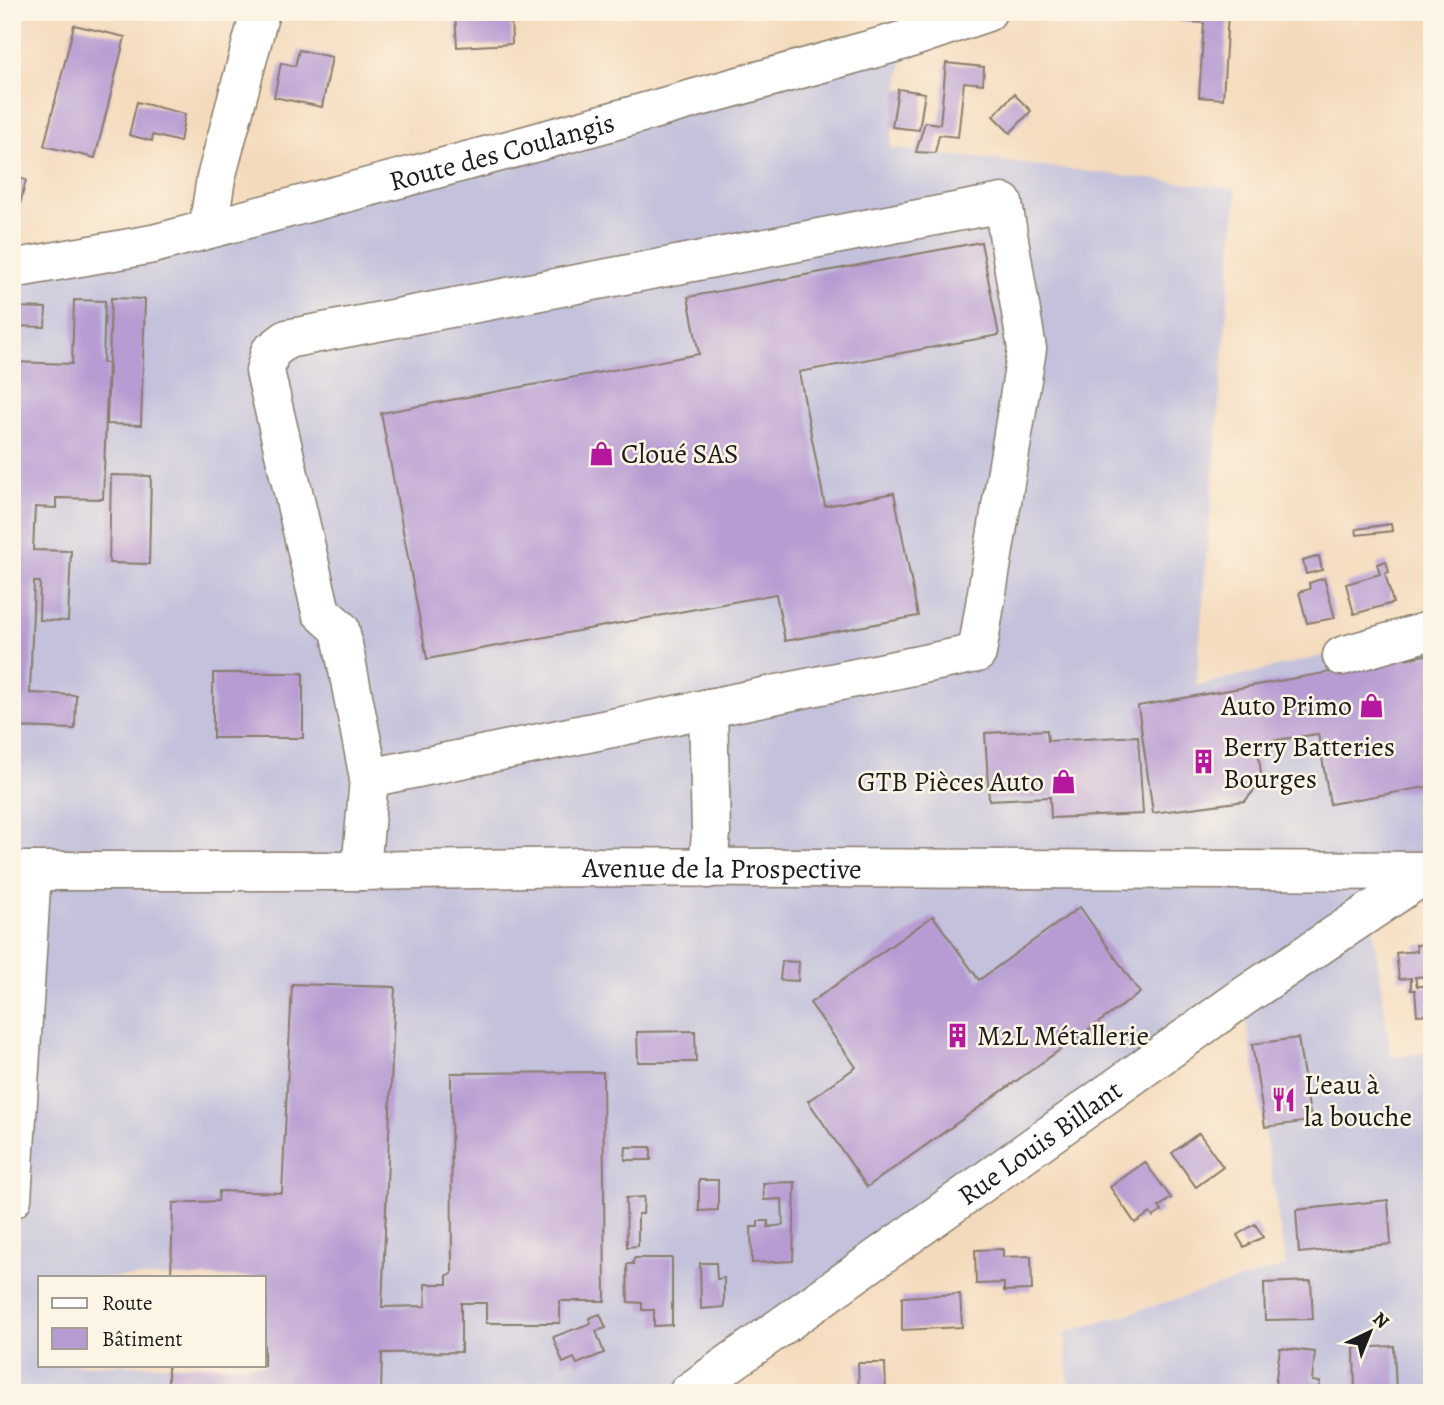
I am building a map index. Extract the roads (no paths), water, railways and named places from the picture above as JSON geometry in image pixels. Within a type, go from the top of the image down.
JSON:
[{"type":"street","points":[[208,229],[216,178],[260,12]]},
{"type":"street","name":"Route des Coulangis","points":[[12,269],[153,244],[905,40],[987,12]]},
{"type":"street","points":[[361,871],[369,778],[340,629],[321,612],[265,371],[271,352],[287,339],[1003,203],[1027,349],[977,653],[369,778]]},
{"type":"street","points":[[1342,656],[1432,630]]},
{"type":"street","points":[[708,708],[708,869]]},
{"type":"street","name":"Avenue de la Prospective","points":[[22,871],[361,871],[580,867],[1431,870]]},
{"type":"street","name":"Rue Louis Billant","points":[[688,1393],[1265,981],[1431,870]]},
{"type":"street","points":[[12,1199],[22,871]]},
{"type":"place","name":"Cloué SAS","points":[[601,453]]},
{"type":"place","name":"Auto Primo","points":[[1372,705]]},
{"type":"place","name":"Berry Batteries Bourges","points":[[1203,762]]},
{"type":"place","name":"GTB Pièces Auto","points":[[1064,781]]},
{"type":"place","name":"M2L Métallerie","points":[[957,1035]]},
{"type":"place","name":"L'eau à la bouche","points":[[1284,1100]]}]
